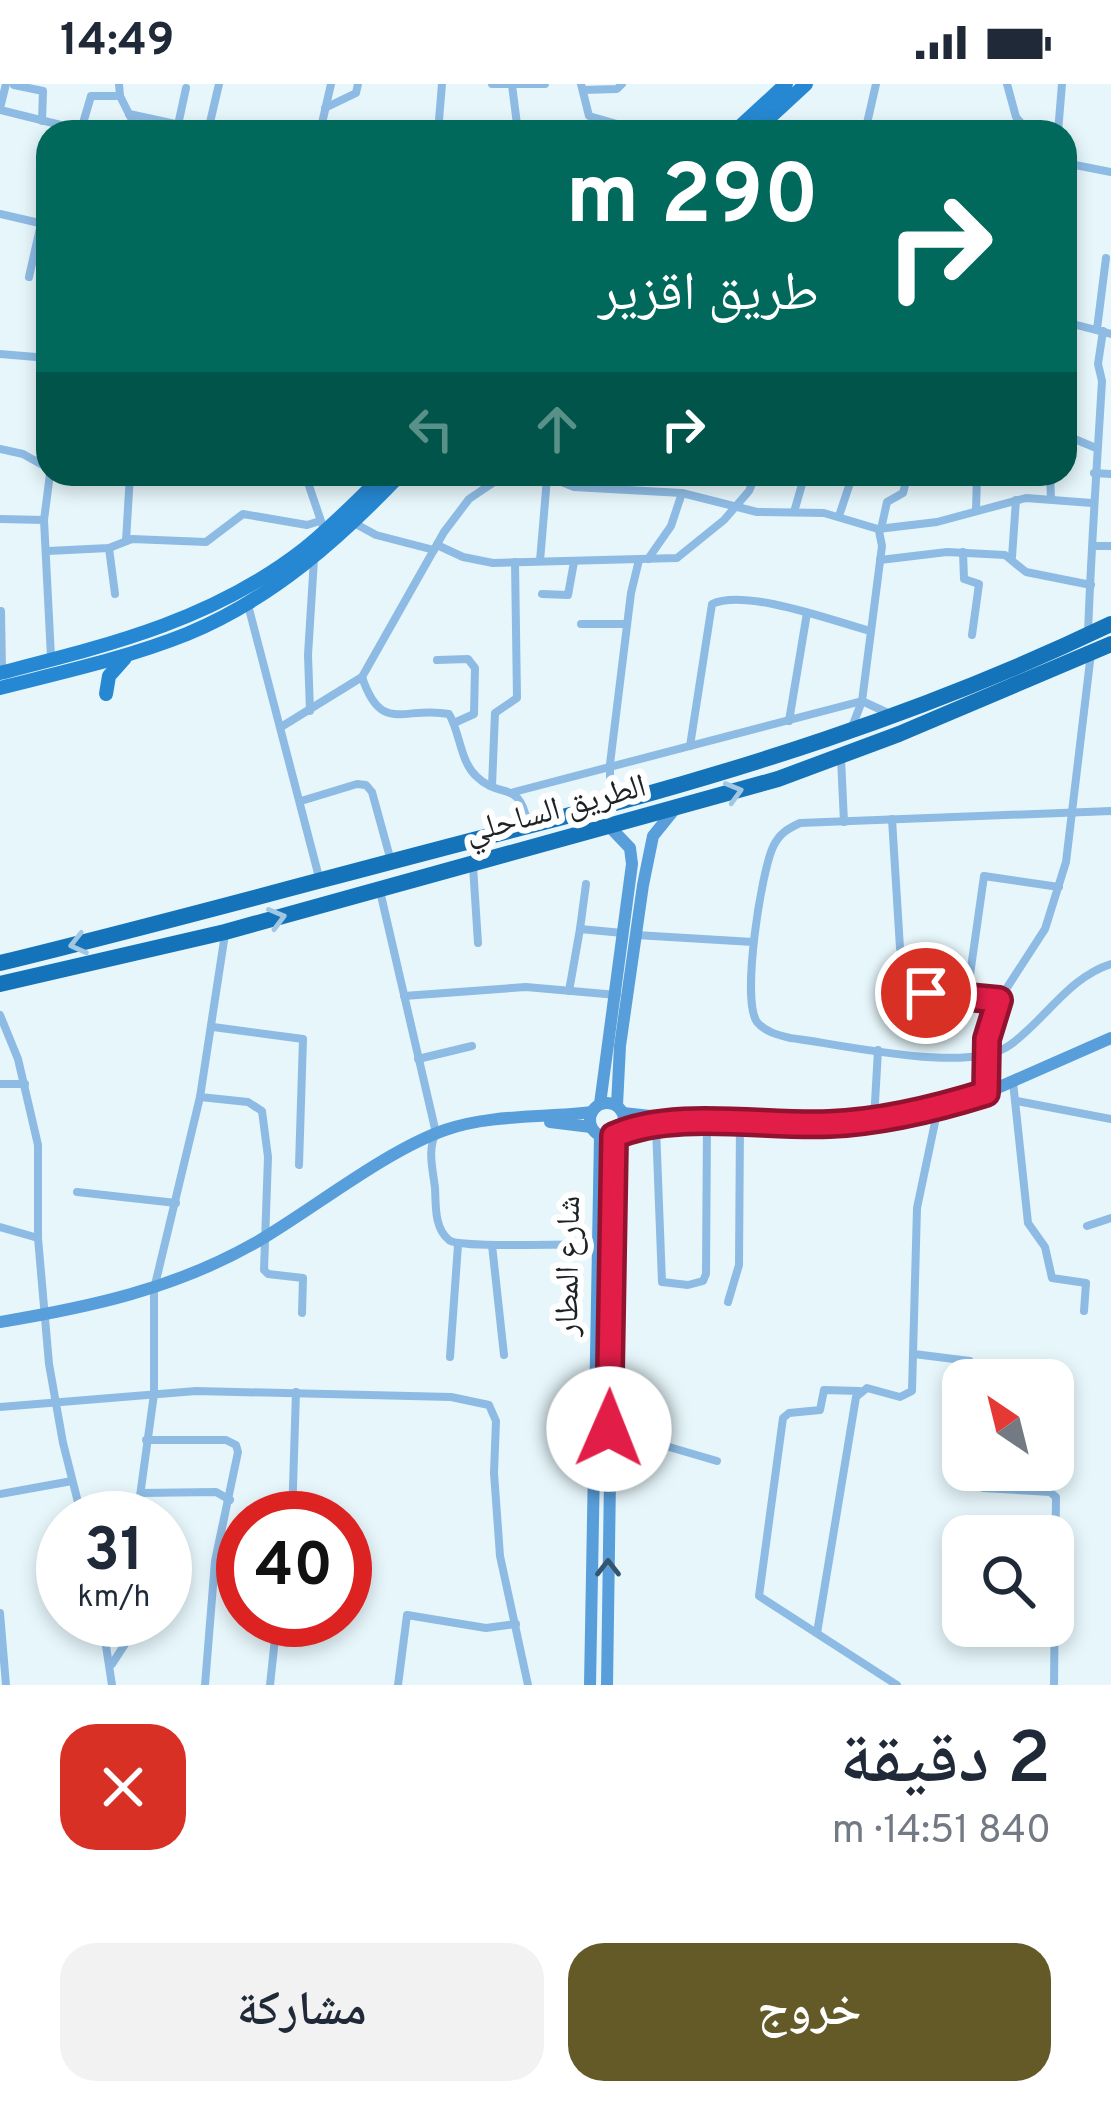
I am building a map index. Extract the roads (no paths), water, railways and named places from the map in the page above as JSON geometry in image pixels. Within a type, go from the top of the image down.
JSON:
[{"type":"highway","name":"الطريق الساحلي","points":[[0,963],[528,826],[674,810],[841,757],[1090,644],[1111,625]]},
{"type":"highway","name":"الطريق الساحلي","points":[[0,984],[225,932],[473,864],[1090,644],[1111,644]]},
{"type":"highway","points":[[176,921],[171,933],[180,940]]},
{"type":"highway","points":[[134,929],[142,938],[137,951]]},
{"type":"main road","points":[[747,120],[786,84]]},
{"type":"main road","points":[[767,120],[806,84]]},
{"type":"main road","points":[[1,678],[143,635],[204,611],[265,577],[370,486]]},
{"type":"main road","points":[[1,678],[64,671],[133,652],[248,604],[314,558],[389,486]]},
{"type":"main road","points":[[64,671],[93,677],[106,694],[114,667],[133,652]]},
{"type":"street","points":[[38,120],[0,109],[10,84],[43,91],[42,120]]},
{"type":"street","points":[[119,84],[132,120]]},
{"type":"street","points":[[212,120],[219,84]]},
{"type":"street","points":[[323,120],[331,84]]},
{"type":"street","points":[[326,108],[356,93],[358,84]]},
{"type":"street","points":[[439,120],[442,84]]},
{"type":"street","points":[[492,84],[545,84]]},
{"type":"street","points":[[594,120],[586,112],[582,87],[616,89],[622,84]]},
{"type":"street","points":[[1059,120],[1062,84]]},
{"type":"street","points":[[512,85],[516,120]]},
{"type":"street","points":[[868,120],[875,85]]},
{"type":"street","points":[[1004,85],[1018,120]]},
{"type":"street","points":[[179,120],[186,88]]},
{"type":"street","points":[[85,120],[94,94],[120,96]]},
{"type":"street","points":[[129,113],[158,120]]},
{"type":"street","points":[[1077,165],[1111,172]]},
{"type":"street","points":[[0,214],[36,222]]},
{"type":"street","points":[[29,277],[36,254]]},
{"type":"street","points":[[986,1093],[985,1057],[999,1000],[1045,929],[1074,813],[1090,644],[1092,503],[1106,258]]},
{"type":"street","points":[[0,355],[36,357]]},
{"type":"street","points":[[1077,440],[1096,448]]},
{"type":"street","points":[[0,448],[36,462]]},
{"type":"street","points":[[1094,473],[1111,474]]},
{"type":"street","points":[[47,486],[44,520],[51,660]]},
{"type":"street","points":[[126,541],[129,486]]},
{"type":"street","points":[[48,551],[109,548],[126,541],[206,542],[243,514],[323,525],[309,486]]},
{"type":"street","points":[[280,727],[362,677],[435,548],[470,500],[489,486]]},
{"type":"street","points":[[541,561],[544,486]]},
{"type":"street","points":[[571,486],[682,493],[735,507],[839,516],[879,529],[938,522],[1016,500],[1092,503]]},
{"type":"street","points":[[352,522],[376,536],[479,562],[643,560],[685,554],[751,486]]},
{"type":"street","points":[[794,512],[802,486]]},
{"type":"street","points":[[839,516],[849,486]]},
{"type":"street","points":[[850,733],[862,701],[880,560],[879,529],[887,502],[903,493],[905,486]]},
{"type":"street","points":[[976,511],[977,486]]},
{"type":"street","points":[[1050,486],[1051,499]]},
{"type":"street","points":[[636,884],[630,848],[609,816],[610,764],[627,624],[643,560],[670,526],[682,493]]},
{"type":"street","points":[[1012,557],[1016,500]]},
{"type":"street","points":[[0,519],[44,520]]},
{"type":"street","points":[[1094,546],[1111,546]]},
{"type":"street","points":[[109,548],[115,594]]},
{"type":"street","points":[[880,560],[963,552],[1012,557],[1026,572],[1091,585]]},
{"type":"street","points":[[963,552],[964,579],[979,584],[972,634]]},
{"type":"street","points":[[310,711],[314,558]]},
{"type":"street","points":[[492,786],[495,715],[517,698],[514,562]]},
{"type":"street","points":[[542,594],[568,595],[574,562]]},
{"type":"street","points":[[690,746],[712,604],[728,599],[807,613],[870,632]]},
{"type":"street","points":[[248,604],[320,881]]},
{"type":"street","points":[[1,610],[1,678]]},
{"type":"street","points":[[789,721],[807,613]]},
{"type":"street","points":[[581,624],[627,624]]},
{"type":"street","points":[[437,660],[468,659],[475,668],[474,714],[454,723]]},
{"type":"street","points":[[362,677],[380,710],[394,715],[442,712],[454,723],[472,773],[492,786],[514,792],[862,701],[894,716]]},
{"type":"street","points":[[841,757],[844,822]]},
{"type":"street","points":[[301,802],[366,785],[373,792],[392,863]]},
{"type":"street","points":[[514,792],[524,805],[528,826]]},
{"type":"street","points":[[606,1133],[624,1122],[620,1046],[636,884],[653,836],[674,810]]},
{"type":"street","points":[[1111,811],[800,824],[781,834],[770,854],[753,942],[750,1008],[765,1030],[790,1039],[941,1058],[985,1057],[1006,1049],[1089,973],[1111,964]]},
{"type":"street","points":[[892,819],[900,949],[907,970],[922,992],[999,1000]]},
{"type":"street","points":[[473,864],[478,944]]},
{"type":"street","points":[[967,996],[984,875],[1059,887]]},
{"type":"street","points":[[569,991],[586,884]]},
{"type":"street","points":[[380,889],[436,1133],[431,1150],[438,1223],[458,1245],[597,1245]]},
{"type":"street","points":[[580,929],[753,942]]},
{"type":"street","points":[[141,1491],[154,1394],[154,1289],[200,1097],[225,932]]},
{"type":"street","points":[[606,1133],[596,1108],[630,934]]},
{"type":"street","points":[[404,996],[526,986],[617,995]]},
{"type":"street","points":[[0,1015],[25,1084],[38,1145],[38,1238],[45,1314],[55,1402],[75,1491]]},
{"type":"street","points":[[213,1027],[303,1039],[299,1165]]},
{"type":"street","points":[[0,1322],[154,1289],[214,1264],[436,1133],[472,1123],[596,1108],[707,1122],[874,1120],[986,1093],[1111,1038]]},
{"type":"street","points":[[418,1059],[472,1046]]},
{"type":"street","points":[[874,1120],[878,1050]]},
{"type":"street","points":[[1013,1080],[1028,1223],[1045,1246],[1052,1278],[1087,1283],[1084,1311]]},
{"type":"street","points":[[0,1084],[25,1084]]},
{"type":"street","points":[[200,1097],[248,1102],[262,1112],[268,1157],[266,1273],[303,1278],[302,1312]]},
{"type":"street","points":[[1017,1101],[1111,1119]]},
{"type":"street","points":[[897,1685],[759,1596],[783,1418],[789,1413],[820,1410],[824,1390],[829,1388],[871,1388],[896,1397],[909,1395],[917,1208],[938,1108]]},
{"type":"street","points":[[525,1119],[606,1133],[692,1121]]},
{"type":"street","points":[[656,1126],[661,1278],[664,1284],[688,1285],[703,1281],[706,1274],[707,1122]]},
{"type":"street","points":[[728,1302],[739,1265],[740,1122]]},
{"type":"street","name":"شارع المطار","points":[[590,1685],[597,1245],[606,1133]]},
{"type":"street","name":"شارع المطار","points":[[606,1133],[607,1685]]},
{"type":"street","points":[[77,1192],[176,1203]]},
{"type":"street","points":[[1087,1226],[1111,1218]]},
{"type":"street","points":[[0,1227],[38,1238]]},
{"type":"street","points":[[450,1357],[458,1245]]},
{"type":"street","points":[[492,1245],[504,1355]]},
{"type":"street","points":[[914,1354],[954,1359]]},
{"type":"street","points":[[293,1491],[296,1391]]},
{"type":"street","points":[[0,1407],[154,1394],[296,1391],[457,1397],[492,1408],[500,1556],[528,1685]]},
{"type":"street","points":[[817,1633],[854,1402],[860,1391]]},
{"type":"street","points":[[609,1429],[717,1460]]},
{"type":"street","points":[[146,1440],[232,1442],[238,1452],[232,1491]]},
{"type":"street","points":[[592,1465],[609,1466]]},
{"type":"street","points":[[0,1494],[72,1480]]},
{"type":"street","points":[[1033,1491],[1056,1497],[1054,1685]]},
{"type":"street","points":[[206,1685],[216,1557]]},
{"type":"street","points":[[0,1613],[6,1685]]},
{"type":"street","points":[[398,1685],[406,1615],[482,1628],[516,1624]]},
{"type":"street","points":[[107,1647],[112,1685]]},
{"type":"street","points":[[111,1665],[123,1647]]},
{"type":"street","points":[[270,1685],[274,1647]]}]
